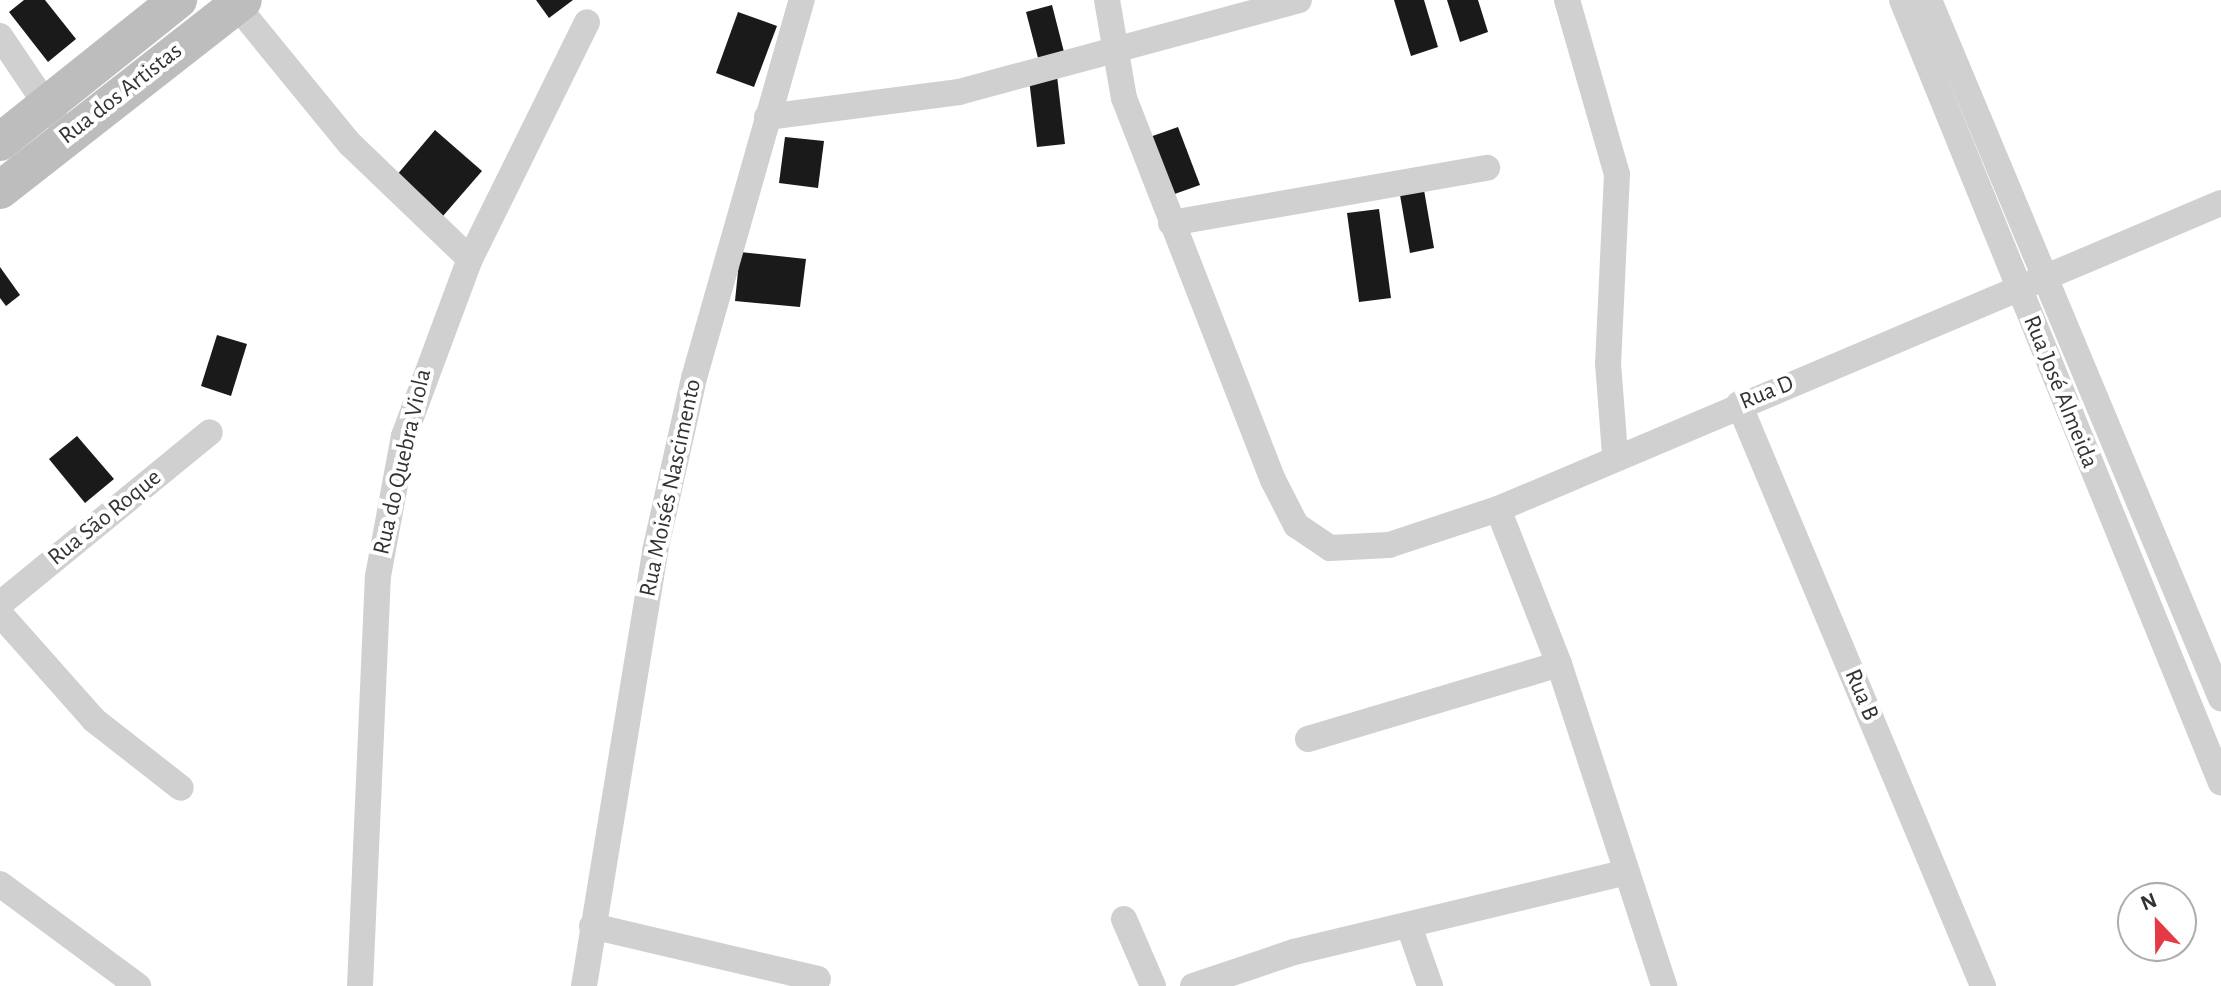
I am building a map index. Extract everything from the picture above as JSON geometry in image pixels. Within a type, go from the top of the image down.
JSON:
[{"type":"street","points":[[0,142],[178,0]]},
{"type":"street","name":"Rua Moisés Nascimento","points":[[584,986],[655,551],[767,117],[802,0]]},
{"type":"street","points":[[1107,0],[1112,55],[1171,223],[1487,168]]},
{"type":"street","points":[[767,117],[917,101],[1112,55],[1299,0]]},
{"type":"street","points":[[1567,0],[1617,174],[1608,363],[1615,455]]},
{"type":"street","name":"Rua José Almeida","points":[[1902,0],[2136,582],[2221,783]]},
{"type":"street","name":"Rua José Almeida","points":[[1929,0],[2221,698]]},
{"type":"street","points":[[237,2],[350,144],[470,259]]},
{"type":"street","name":"Rua dos Artistas","points":[[0,190],[237,2]]},
{"type":"street","name":"Rua do Quebra Viola","points":[[360,986],[386,521],[427,359],[470,259],[587,22]]},
{"type":"street","points":[[0,36],[67,136]]},
{"type":"street","name":"Rua D","points":[[1171,223],[1273,480],[1308,536],[1330,548],[1389,545],[1498,509],[1615,455],[2044,280],[2221,203]]},
{"type":"street","name":"Rua B","points":[[1739,404],[1983,986]]},
{"type":"street","name":"Rua São Roque","points":[[0,604],[210,432]]},
{"type":"street","points":[[1498,509],[1559,664],[1664,986]]},
{"type":"street","points":[[2136,582],[2166,570]]},
{"type":"street","points":[[0,614],[94,720],[181,788]]},
{"type":"street","points":[[1308,739],[1559,664]]},
{"type":"street","points":[[1193,986],[1294,952],[1626,872]]},
{"type":"street","points":[[0,884],[138,986]]},
{"type":"street","points":[[1124,919],[1153,986]]},
{"type":"street","points":[[592,926],[818,979]]},
{"type":"street","points":[[1409,926],[1430,986]]},
{"type":"building","points":[[24,0],[45,0],[76,39],[48,62],[9,12]]},
{"type":"building","points":[[536,0],[573,0],[549,18]]},
{"type":"building","points":[[1394,0],[1424,0],[1438,47],[1411,56]]},
{"type":"building","points":[[1447,0],[1478,0],[1488,32],[1460,42]]},
{"type":"building","points":[[1052,5],[1064,52],[1038,58],[1026,12]]},
{"type":"building","points":[[738,12],[777,26],[754,87],[716,73]]},
{"type":"building","points":[[1057,76],[1065,144],[1037,147],[1029,79]]},
{"type":"building","points":[[1178,127],[1200,185],[1169,196],[1147,138]]},
{"type":"building","points":[[435,130],[482,171],[443,216],[396,176]]},
{"type":"building","points":[[785,137],[824,141],[818,188],[779,183]]},
{"type":"building","points":[[1424,190],[1434,248],[1410,253],[1400,195]]},
{"type":"building","points":[[1379,209],[1391,298],[1359,302],[1347,213]]},
{"type":"building","points":[[740,252],[806,259],[800,307],[735,301]]},
{"type":"building","points":[[0,267],[20,295],[6,306],[0,298]]},
{"type":"building","points":[[217,335],[247,344],[231,396],[201,386]]},
{"type":"building","points":[[77,436],[114,479],[85,503],[49,459]]}]
